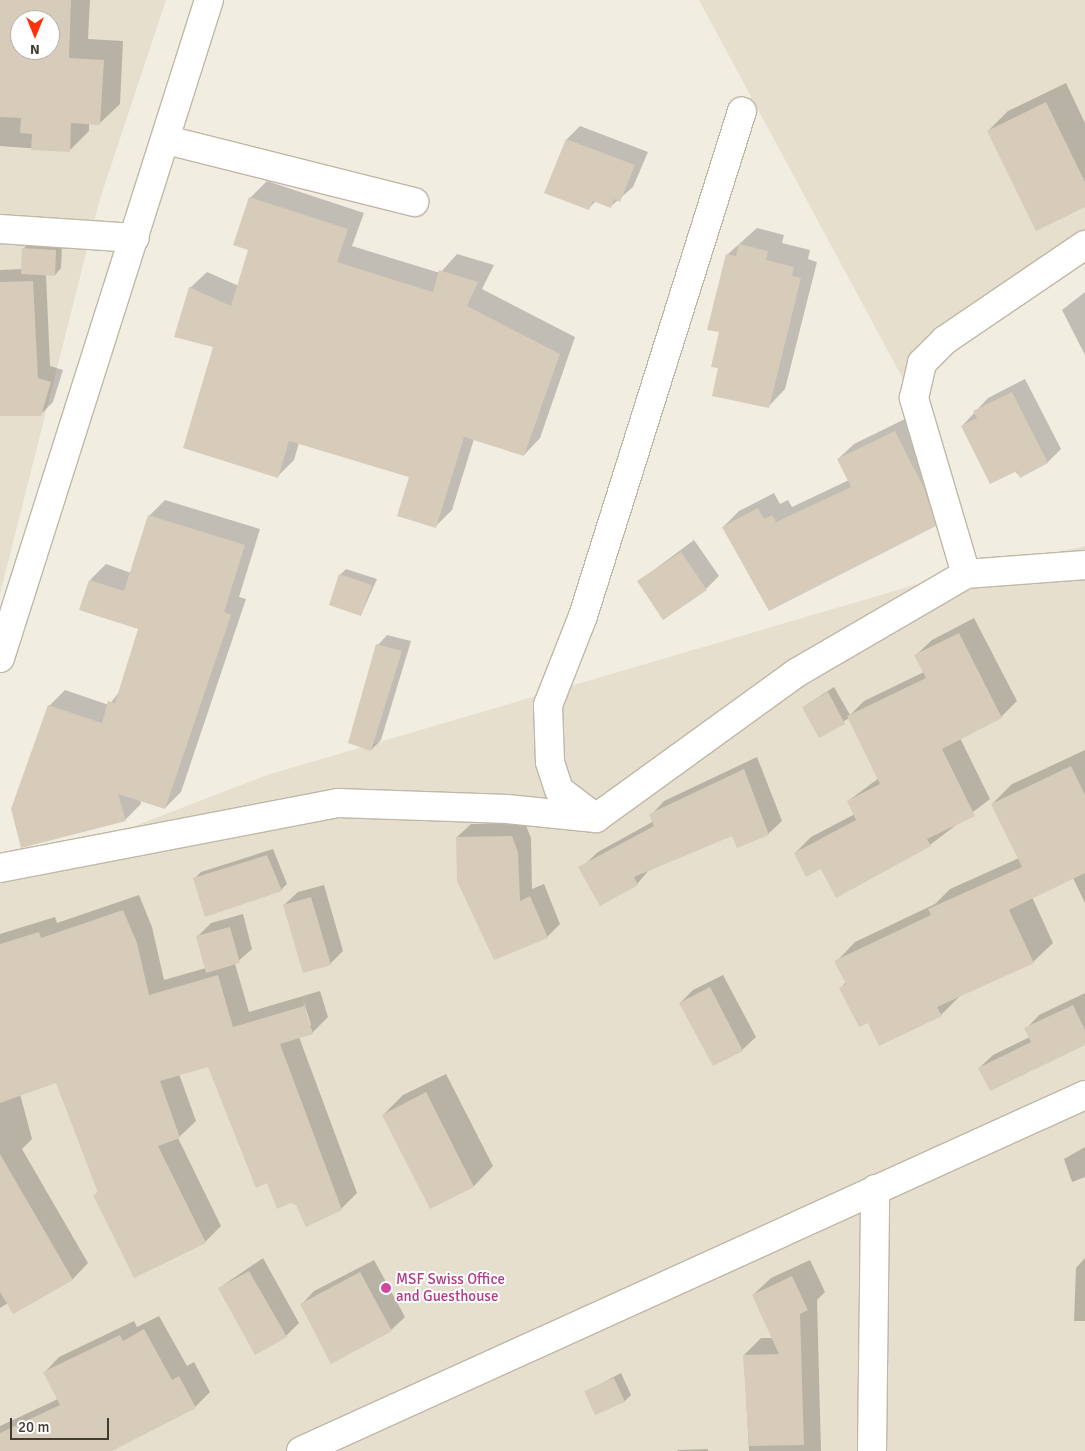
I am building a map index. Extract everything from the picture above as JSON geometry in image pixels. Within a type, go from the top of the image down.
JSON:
[{"type":"street","points":[[0,658],[167,140],[209,0]]},
{"type":"street","points":[[596,818],[559,790],[550,762],[548,706],[583,616],[742,111]]},
{"type":"street","points":[[167,140],[414,202]]},
{"type":"street","points":[[0,229],[135,238]]},
{"type":"street","points":[[966,574],[914,398],[922,363],[945,340],[1085,245]]},
{"type":"street","points":[[0,868],[338,803],[507,809],[596,818],[796,673],[966,574],[1085,564]]},
{"type":"street","points":[[301,1451],[874,1189],[1085,1095]]},
{"type":"street","points":[[872,1451],[874,1189]]},
{"type":"shaded area","points":[[0,0],[166,0],[99,202],[0,594]]},
{"type":"shaded area","points":[[699,0],[1085,0],[1085,258],[903,379]]},
{"type":"shaded area","points":[[1085,546],[1085,1451],[0,1451],[0,878],[267,775],[935,579]]},
{"type":"building","points":[[0,0],[71,0],[69,58],[104,60],[100,125],[71,123],[70,152],[31,150],[32,134],[20,133],[21,118],[0,117]]},
{"type":"building","points":[[1046,102],[1085,182],[1085,207],[1036,231],[987,131]]},
{"type":"building","points":[[566,139],[635,165],[620,202],[614,199],[611,208],[593,201],[589,210],[544,193]]},
{"type":"building","points":[[249,197],[348,229],[337,262],[433,292],[439,270],[478,282],[467,306],[560,354],[524,456],[464,437],[436,528],[397,516],[409,477],[289,441],[278,478],[183,448],[213,347],[174,337],[189,287],[231,306],[248,250],[233,245]]},
{"type":"building","points":[[739,244],[768,251],[766,260],[794,267],[792,276],[801,278],[769,408],[712,396],[718,368],[711,367],[719,332],[707,330],[726,254],[736,256]]},
{"type":"building","points":[[22,248],[56,250],[55,276],[21,274]]},
{"type":"building","points":[[33,281],[38,378],[51,382],[41,416],[0,416],[0,282]]},
{"type":"building","points":[[1012,392],[1048,463],[1020,478],[1017,471],[990,484],[961,426],[977,418],[973,411]]},
{"type":"building","points":[[895,431],[924,488],[936,526],[769,611],[722,527],[758,508],[764,519],[772,515],[776,522],[851,487],[837,459]]},
{"type":"building","points":[[148,515],[245,545],[224,612],[231,615],[165,809],[118,794],[126,821],[21,848],[11,809],[48,705],[102,723],[108,701],[115,703],[138,629],[79,610],[89,580],[124,591]]},
{"type":"building","points":[[681,552],[707,590],[663,620],[637,581]]},
{"type":"building","points":[[339,574],[372,585],[361,616],[329,605]]},
{"type":"building","points":[[959,633],[1002,718],[942,749],[975,816],[927,839],[931,846],[836,898],[821,869],[806,877],[794,853],[856,820],[847,801],[880,784],[847,716],[926,678],[914,655]]},
{"type":"building","points":[[376,644],[402,651],[371,751],[348,743]]},
{"type":"building","points":[[828,692],[845,724],[819,738],[802,707]]},
{"type":"building","points":[[1071,766],[1085,795],[1085,873],[1009,910],[1034,963],[937,1007],[942,1016],[879,1046],[868,1023],[859,1027],[839,988],[846,984],[834,961],[931,915],[928,909],[1022,867],[991,804]]},
{"type":"building","points":[[744,769],[769,835],[737,848],[732,836],[634,877],[638,885],[600,906],[578,867],[654,826],[649,814]]},
{"type":"building","points":[[512,836],[518,852],[520,901],[530,896],[548,938],[494,960],[457,881],[456,837]]},
{"type":"building","points":[[267,855],[282,891],[205,917],[193,878]]},
{"type":"building","points":[[311,897],[331,965],[303,973],[283,905]]},
{"type":"building","points":[[123,910],[137,943],[149,995],[218,975],[233,1027],[304,1006],[313,1034],[280,1044],[342,1210],[306,1227],[296,1205],[290,1203],[277,1209],[267,1183],[256,1188],[208,1067],[160,1081],[180,1138],[158,1146],[206,1243],[134,1278],[93,1195],[98,1193],[56,1083],[0,1103],[0,944],[39,932],[41,938]]},
{"type":"building","points":[[230,927],[240,963],[206,973],[196,936]]},
{"type":"building","points":[[710,987],[743,1051],[713,1066],[679,1003]]},
{"type":"building","points":[[1073,1005],[1085,1030],[1085,1045],[990,1091],[978,1068],[1031,1042],[1024,1028]]},
{"type":"building","points":[[426,1092],[474,1187],[430,1209],[382,1115]]},
{"type":"building","points":[[0,1154],[73,1280],[13,1314],[0,1292]]},
{"type":"building","points":[[249,1271],[287,1337],[255,1355],[218,1288]]},
{"type":"building","points":[[360,1272],[392,1331],[331,1364],[300,1304]]},
{"type":"building","points":[[792,1276],[808,1310],[800,1314],[804,1445],[749,1446],[743,1355],[779,1354],[752,1295]]},
{"type":"building","points":[[144,1329],[172,1380],[179,1376],[196,1408],[112,1451],[0,1451],[0,1433],[60,1405],[43,1372],[120,1335],[123,1341]]},
{"type":"building","points":[[614,1378],[625,1402],[595,1415],[584,1391]]},
{"type":"place","name":"MSF Swiss Office and Guesthouse","points":[[386,1288]]}]
